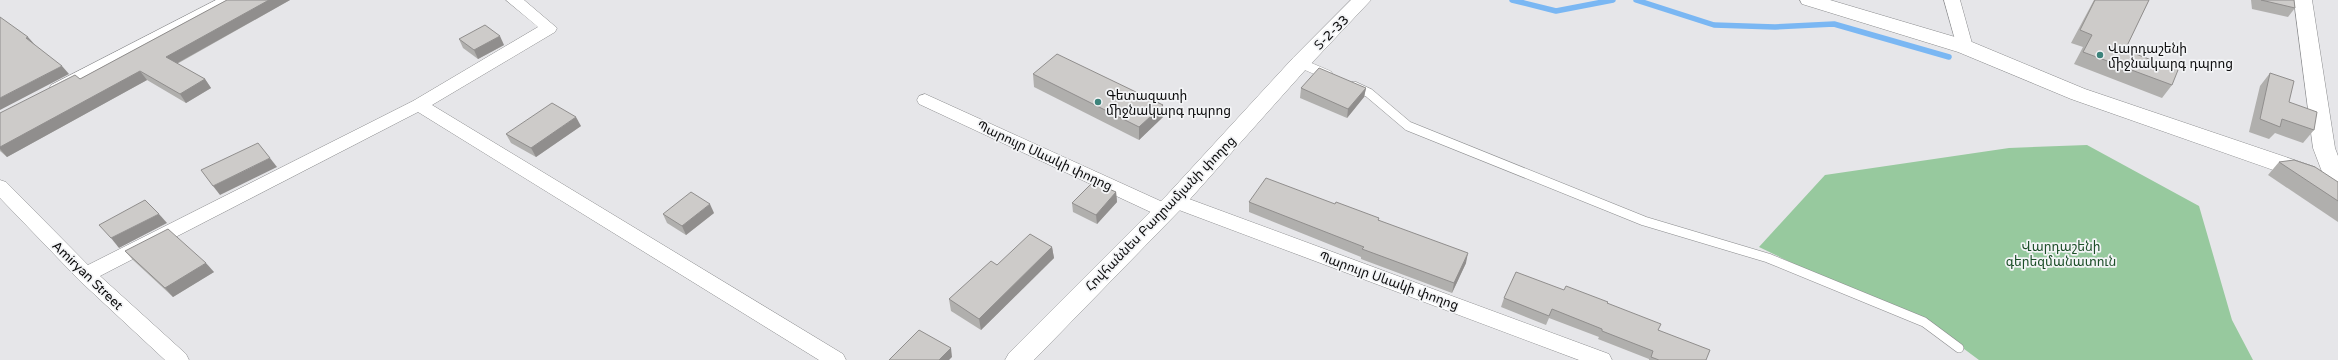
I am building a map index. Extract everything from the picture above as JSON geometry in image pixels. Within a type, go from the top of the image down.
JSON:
[{"type":"street","points":[[42,97],[228,0]]},
{"type":"street","points":[[86,275],[419,105],[550,28],[514,0]]},
{"type":"street","name":"Տ-2-33","points":[[1300,63],[1362,0]]},
{"type":"street","points":[[1809,0],[1964,47],[2078,94],[2337,184]]},
{"type":"street","points":[[1952,0],[1964,47]]},
{"type":"street","points":[[2303,0],[2324,148],[2337,184]]},
{"type":"street","name":"Հովհաննես Բաղրամյանի փողոց","points":[[1018,360],[1170,206],[1300,63]]},
{"type":"street","name":"Պարույր Սևակի փողոց","points":[[925,100],[1170,206],[1602,360]]},
{"type":"street","points":[[419,105],[836,360]]},
{"type":"street","name":"Amiryan Street","points":[[0,186],[86,275],[179,360]]},
{"type":"lane","points":[[1300,63],[1370,93],[1408,126],[1644,221],[1768,258],[1924,322],[1959,348]]},
{"type":"green space","name":"Վարդաշենի գերեզմանատուն","points":[[2087,145],[2199,206],[2232,320],[2253,360],[1979,360],[1952,340],[1759,247],[1825,175],[2009,148]]},
{"type":"building","points":[[227,0],[269,0],[166,57],[205,79],[180,94],[140,71],[0,147],[0,113],[75,75],[80,79]]},
{"type":"building","name":"Վարդաշենի միջնակարգ դպրոց","points":[[2095,0],[2149,0],[2125,50],[2178,70],[2172,85],[2083,52],[2092,35],[2080,30]]},
{"type":"building","points":[[2261,0],[2294,0],[2295,8]]},
{"type":"building","points":[[0,17],[28,37],[26,38],[62,66],[0,98]]},
{"type":"building","points":[[485,25],[500,36],[474,50],[459,39]]},
{"type":"building","points":[[1057,54],[1163,105],[1139,127],[1033,74]]},
{"type":"building","points":[[1319,68],[1366,88],[1348,109],[1301,88]]},
{"type":"building","points":[[2270,73],[2294,81],[2289,102],[2317,112],[2314,130],[2282,119],[2280,127],[2260,119]]},
{"type":"building","points":[[552,103],[576,117],[531,148],[506,134]]},
{"type":"building","points":[[258,143],[270,158],[213,186],[201,170]]},
{"type":"building","points":[[2294,160],[2315,167],[2338,182],[2338,201],[2279,162]]},
{"type":"building","points":[[1266,178],[1335,204],[1336,202],[1379,218],[1378,220],[1468,253],[1454,283],[1362,249],[1364,247],[1249,202]]},
{"type":"building","points":[[1093,182],[1116,192],[1096,215],[1072,203]]},
{"type":"building","points":[[691,192],[710,204],[682,226],[663,214]]},
{"type":"building","points":[[145,200],[159,214],[111,238],[99,225]]},
{"type":"building","points":[[168,229],[206,263],[165,288],[125,251]]},
{"type":"building","points":[[1030,234],[1052,247],[979,319],[949,299],[991,261],[997,265]]},
{"type":"building","points":[[1516,272],[1564,290],[1566,286],[1661,324],[1658,330],[1710,350],[1706,360],[1659,360],[1651,357],[1653,351],[1552,309],[1549,316],[1504,298]]},
{"type":"building","points":[[919,330],[951,348],[939,360],[889,360]]},
{"type":"waterway","points":[[1512,0],[1556,11],[1613,0]]},
{"type":"waterway","points":[[1636,0],[1714,25],[1775,27],[1834,24],[1949,57]]},
{"type":"place","name":"Վարդաշենի միջնակարգ դպրոց","points":[[2100,55]]},
{"type":"place","name":"Գետազատի միջնակարգ դպրոց","points":[[1098,102]]}]
